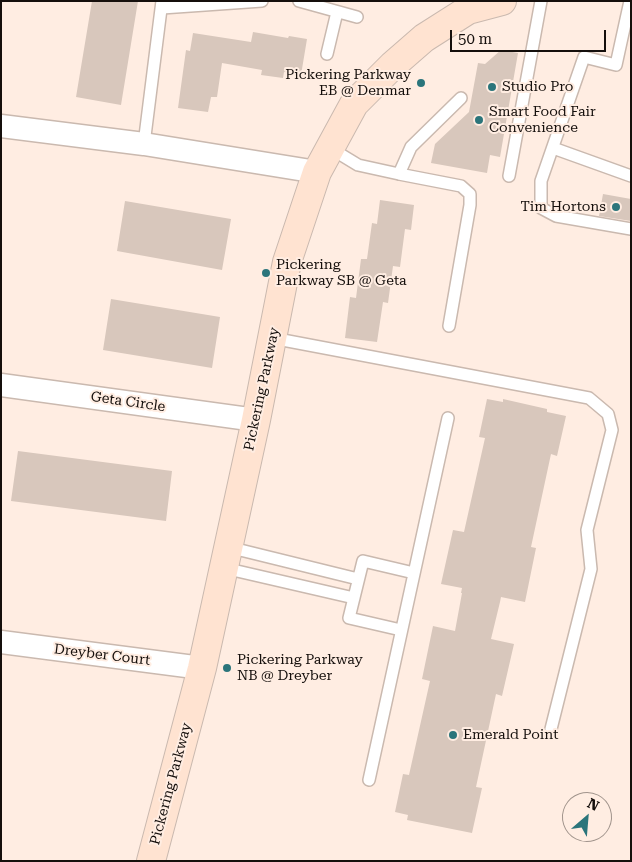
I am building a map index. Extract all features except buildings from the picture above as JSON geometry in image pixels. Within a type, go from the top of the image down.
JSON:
[{"type":"street","name":"Pickering Parkway","points":[[151,861],[202,668],[288,262],[317,172],[354,104],[393,65],[464,6],[502,1]]},
{"type":"street","points":[[1,126],[144,144],[317,172]]},
{"type":"street","name":"Geta Circle","points":[[1,385],[256,420]]},
{"type":"street","name":"Dreyber Court","points":[[1,642],[202,668]]},
{"type":"lane","points":[[144,144],[162,5],[262,1]]},
{"type":"lane","points":[[299,1],[357,17]]},
{"type":"lane","points":[[509,176],[541,1]]},
{"type":"lane","points":[[630,1],[626,44],[616,65],[584,57],[541,181],[540,208],[556,216],[631,229]]},
{"type":"lane","points":[[327,54],[337,12]]},
{"type":"lane","points":[[399,174],[411,147],[461,98]]},
{"type":"lane","points":[[330,148],[358,165],[461,186],[470,194],[470,205],[449,326]]},
{"type":"lane","points":[[553,148],[631,176]]},
{"type":"lane","points":[[272,338],[589,398],[608,414],[612,430],[587,530],[591,569],[551,729]]},
{"type":"lane","points":[[369,780],[448,418]]},
{"type":"lane","points":[[226,558],[358,578]]},
{"type":"lane","points":[[226,558],[354,598]]},
{"type":"lane","points":[[402,630],[349,618],[363,561],[414,572]]},
{"type":"place","name":"Pickering Parkway EB @ Denmar","points":[[421,83]]},
{"type":"place","name":"Studio Pro","points":[[492,87]]},
{"type":"place","name":"Smart Food Fair Convenience","points":[[479,120]]},
{"type":"place","name":"Tim Hortons","points":[[616,207]]},
{"type":"place","name":"Pickering Parkway SB @ Geta","points":[[266,273]]},
{"type":"place","name":"Pickering Parkway NB @ Dreyber","points":[[227,668]]},
{"type":"place","name":"Emerald Point","points":[[453,735]]}]
